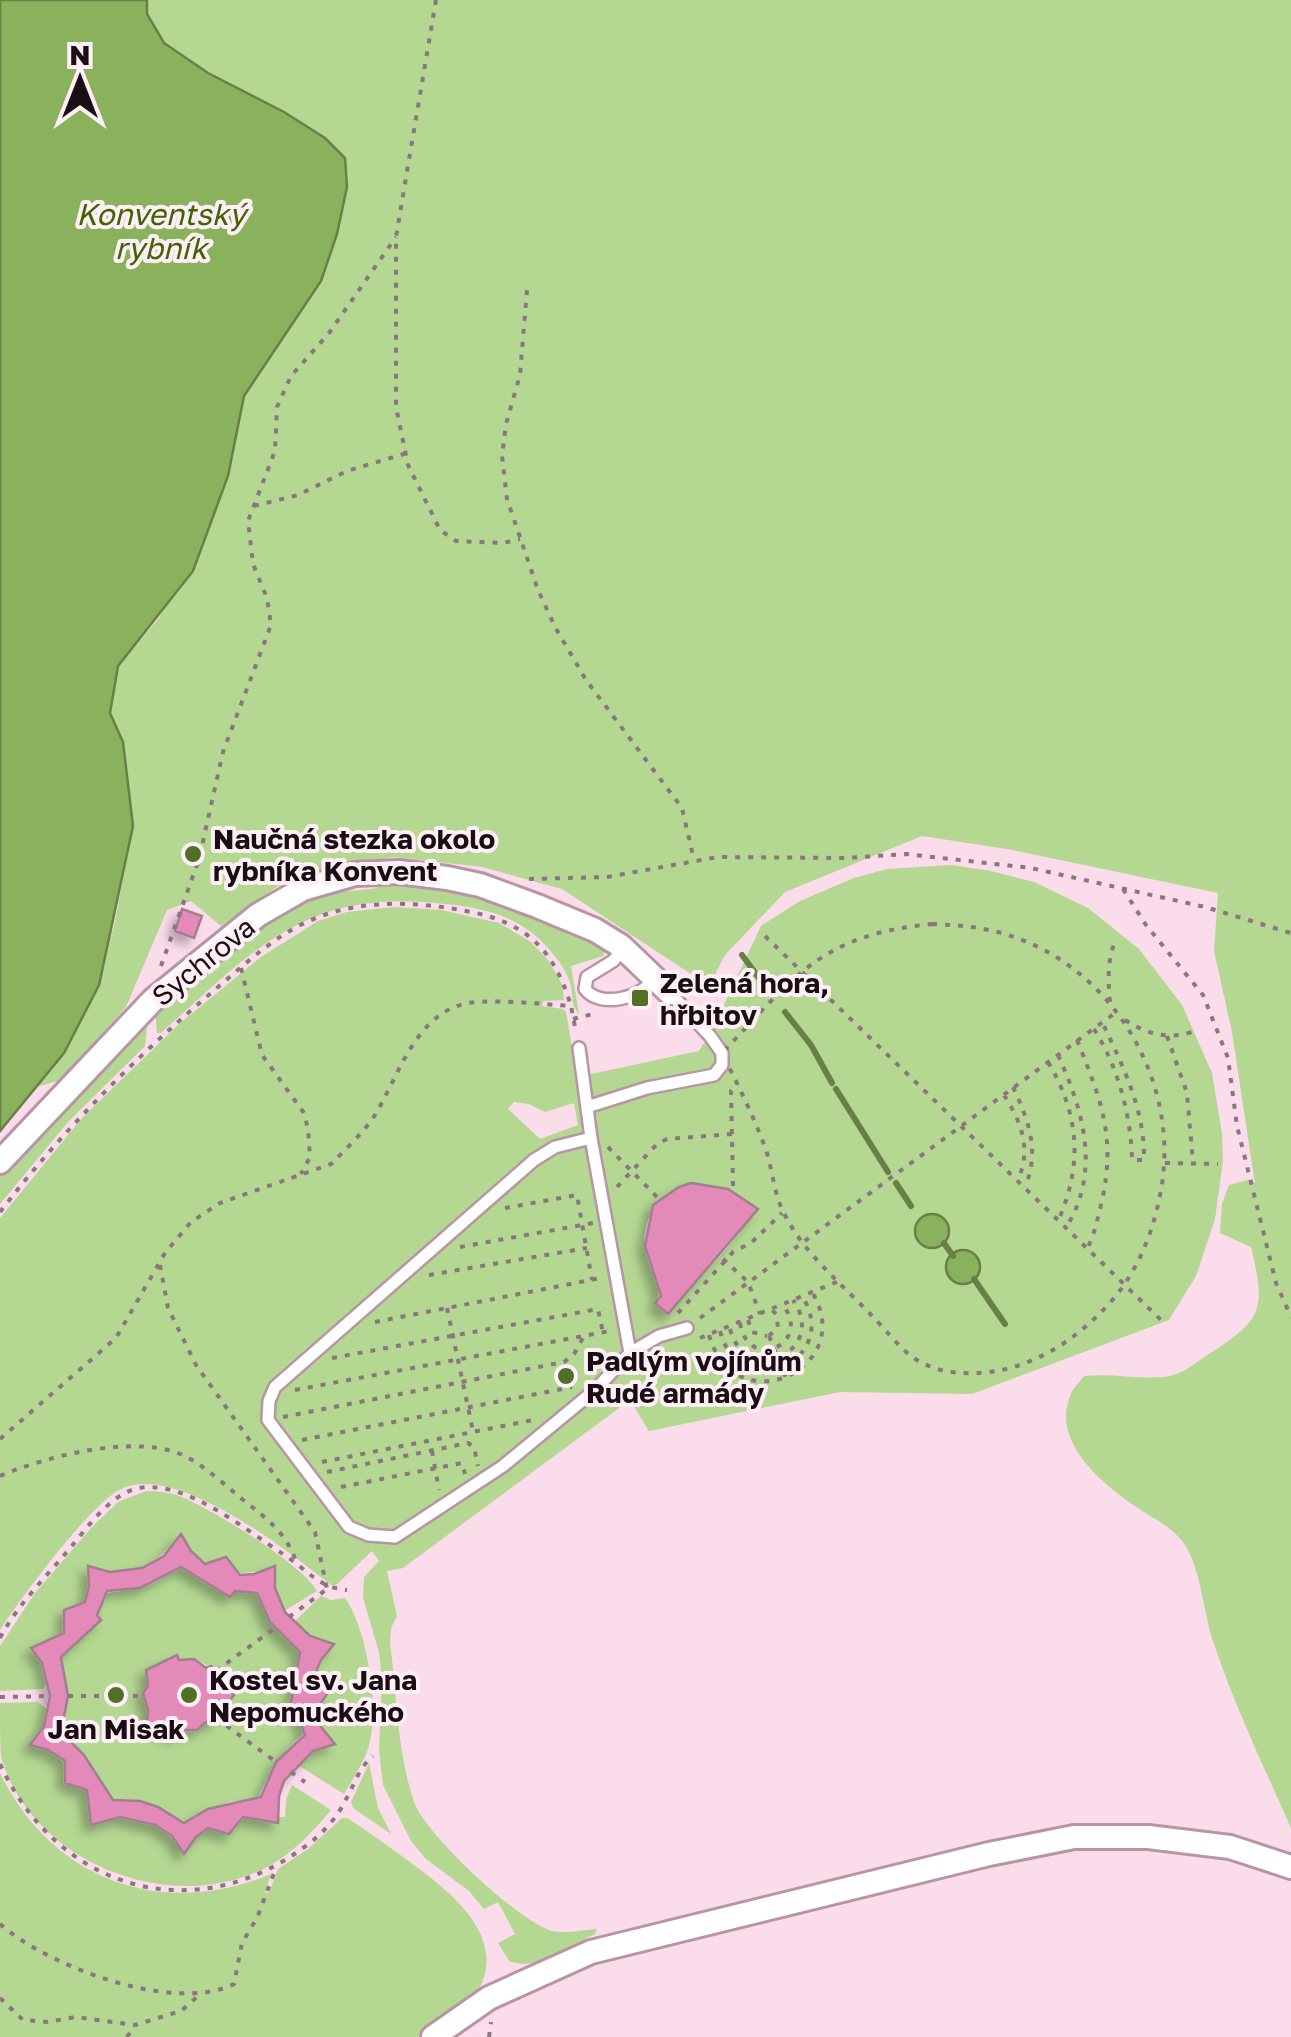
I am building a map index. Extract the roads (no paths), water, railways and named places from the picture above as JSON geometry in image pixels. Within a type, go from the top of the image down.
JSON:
[{"type":"street","name":"Sychrova","points":[[0,1162],[153,1000],[258,915],[303,889],[356,874],[399,872],[480,885],[595,930],[622,946],[662,986]]},
{"type":"street","points":[[433,2037],[488,1998],[591,1952],[1057,1841],[1148,1838],[1230,1847],[1291,1867]]},
{"type":"lane","points":[[587,1106],[647,1088],[714,1075],[722,1065],[722,1053],[710,1036],[662,986],[599,1001],[585,990],[586,977],[613,962],[622,946]]},
{"type":"lane","points":[[579,1048],[590,1138],[630,1353]]},
{"type":"lane","points":[[590,1138],[555,1148],[534,1160],[341,1328],[274,1388],[268,1420],[349,1528],[368,1535],[395,1537],[481,1480],[562,1417],[590,1395],[630,1353],[658,1336],[687,1328]]},
{"type":"water","name":"Konventský rybník","points":[[0,0],[147,0],[147,14],[164,43],[208,73],[325,138],[345,158],[347,187],[321,281],[244,396],[228,476],[193,571],[118,666],[110,713],[123,742],[133,826],[99,985],[64,1053],[0,1131]]},
{"type":"water","points":[[932,1214],[944,1219],[949,1231],[944,1243],[932,1248],[920,1243],[915,1231],[920,1219]]},
{"type":"water","points":[[963,1250],[975,1255],[980,1267],[975,1279],[963,1284],[951,1279],[946,1267],[951,1255]]},
{"type":"waterway","points":[[742,955],[762,982]]},
{"type":"waterway","points":[[785,1012],[811,1045],[832,1083]]},
{"type":"waterway","points":[[836,1089],[888,1172]]},
{"type":"waterway","points":[[896,1183],[911,1206]]},
{"type":"waterway","points":[[944,1243],[953,1256]]},
{"type":"waterway","points":[[974,1279],[1005,1324]]},
{"type":"place","name":"Naučná stezka okolo rybníka Konvent","points":[[193,854]]},
{"type":"place","name":"Zelená hora, hřbitov","points":[[640,998]]},
{"type":"place","name":"Padlým vojínům Rudé armády","points":[[566,1376]]},
{"type":"place","name":"Jan Misak","points":[[116,1695]]},
{"type":"place","name":"Kostel sv. Jana Nepomuckého","points":[[189,1695]]}]
